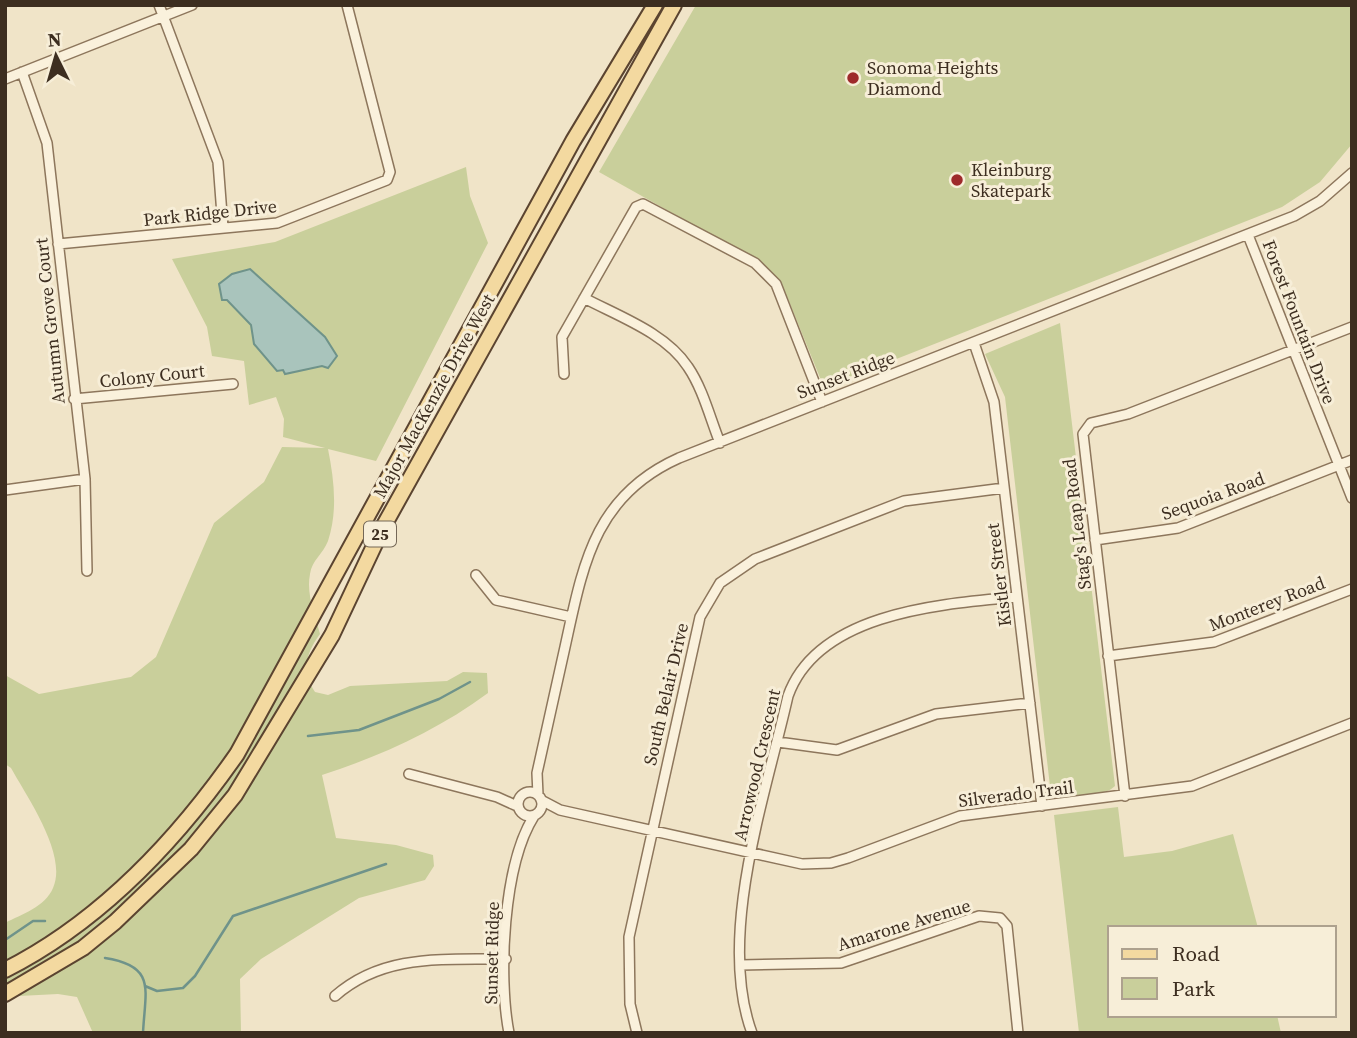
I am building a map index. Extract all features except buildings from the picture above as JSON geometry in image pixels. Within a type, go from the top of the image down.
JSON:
[{"type":"main road","name":"Major MacKenzie Drive West","points":[[5,970],[74,927],[118,892],[176,834],[237,754],[573,142],[654,5]]},
{"type":"main road","name":"Major MacKenzie Drive West","points":[[5,995],[83,948],[115,922],[191,849],[235,795],[332,635],[382,529],[674,5]]},
{"type":"street","points":[[159,5],[218,162],[223,228]]},
{"type":"street","points":[[5,79],[192,5]]},
{"type":"street","name":"Park Ridge Drive","points":[[58,244],[277,223],[387,180],[390,172],[347,5]]},
{"type":"street","name":"Autumn Grove Court","points":[[22,72],[47,144],[85,479],[87,570]]},
{"type":"street","name":"Sunset Ridge","points":[[524,833],[520,801],[537,773],[571,617],[590,547],[620,500],[662,466],[1248,235],[1306,210],[1331,193],[1352,173]]},
{"type":"street","points":[[564,374],[562,337],[636,207],[643,204],[755,263],[776,284],[822,402]]},
{"type":"street","name":"Forest Fountain Drive","points":[[1248,235],[1352,498]]},
{"type":"street","points":[[584,298],[662,340],[681,357],[693,375],[720,443]]},
{"type":"street","points":[[1293,349],[1352,327]]},
{"type":"street","name":"Kistler Street","points":[[974,342],[993,394],[1042,806]]},
{"type":"street","name":"Stag's Leap Road","points":[[1125,796],[1083,447],[1087,428],[1091,423],[1128,414],[1293,349]]},
{"type":"street","name":"Colony Court","points":[[74,399],[233,384]]},
{"type":"street","name":"Sequoia Road","points":[[1095,540],[1178,528],[1352,460]]},
{"type":"street","points":[[5,490],[85,479]]},
{"type":"street","name":"South Belair Drive","points":[[637,1033],[630,1004],[629,937],[700,617],[720,583],[755,559],[896,504],[1004,488]]},
{"type":"street","points":[[476,575],[496,600],[571,617]]},
{"type":"street","name":"Monterey Road","points":[[1108,656],[1214,642],[1352,589]]},
{"type":"street","name":"Arrowood Crescent","points":[[752,1033],[742,998],[740,915],[788,696],[796,677],[811,657],[833,640],[914,608],[1017,597]]},
{"type":"street","points":[[778,742],[837,750],[936,714],[1030,703]]},
{"type":"street","name":"Silverado Trail","points":[[520,801],[540,797],[560,810],[652,831],[802,864],[831,863],[953,817],[1192,786],[1352,723]]},
{"type":"street","name":"Sunset Ridge","points":[[509,1033],[507,901],[524,833],[536,815],[540,797],[537,773]]},
{"type":"street","points":[[409,774],[520,801],[526,816],[536,815]]},
{"type":"street","name":"Silverado Trail","points":[[536,815],[560,810]]},
{"type":"street","name":"Amarone Avenue","points":[[741,965],[841,963],[979,916],[1000,918],[1007,926],[1018,1033]]},
{"type":"street","points":[[335,996],[354,980],[403,962],[506,958]]},
{"type":"green space","points":[[696,5],[1352,5],[1352,144],[1320,182],[1282,207],[833,384],[823,385],[788,299],[765,265],[599,172]]},
{"type":"green space","points":[[466,167],[470,196],[488,243],[376,461],[328,449],[333,483],[333,518],[328,541],[313,565],[309,582],[320,634],[311,648],[307,662],[308,677],[315,692],[328,695],[350,686],[447,681],[463,672],[487,673],[488,693],[449,719],[387,750],[322,775],[336,838],[396,845],[433,855],[434,866],[425,880],[359,898],[261,959],[240,979],[241,1033],[93,1033],[77,997],[58,994],[19,996],[5,983],[5,923],[45,900],[53,888],[56,875],[55,859],[44,826],[11,768],[5,764],[5,675],[39,694],[131,677],[156,657],[214,523],[264,482],[282,447],[325,448],[283,437],[284,419],[276,397],[249,405],[244,361],[212,356],[207,327],[172,259],[275,242]]},
{"type":"green space","points":[[1060,323],[1115,786],[1102,793],[1075,798],[1051,795],[1005,397],[985,354]]},
{"type":"green space","points":[[1118,807],[1124,857],[1172,851],[1233,834],[1257,926],[1108,926],[1108,1017],[1277,1017],[1281,1033],[1079,1033],[1054,815]]},
{"type":"water","points":[[250,269],[325,337],[337,356],[328,368],[322,366],[285,374],[283,370],[277,371],[254,344],[251,325],[227,300],[222,300],[219,284],[232,274]]},
{"type":"waterway","points":[[308,736],[359,730],[439,699],[470,682]]},
{"type":"waterway","points":[[145,986],[157,991],[183,988],[195,976],[233,916],[386,864]]},
{"type":"waterway","points":[[5,940],[33,921],[45,921]]},
{"type":"waterway","points":[[105,958],[133,967],[140,974],[146,992],[143,1033]]},
{"type":"place","name":"Sonoma Heights Diamond","points":[[853,78]]},
{"type":"place","name":"Kleinburg Skatepark","points":[[957,180]]}]
